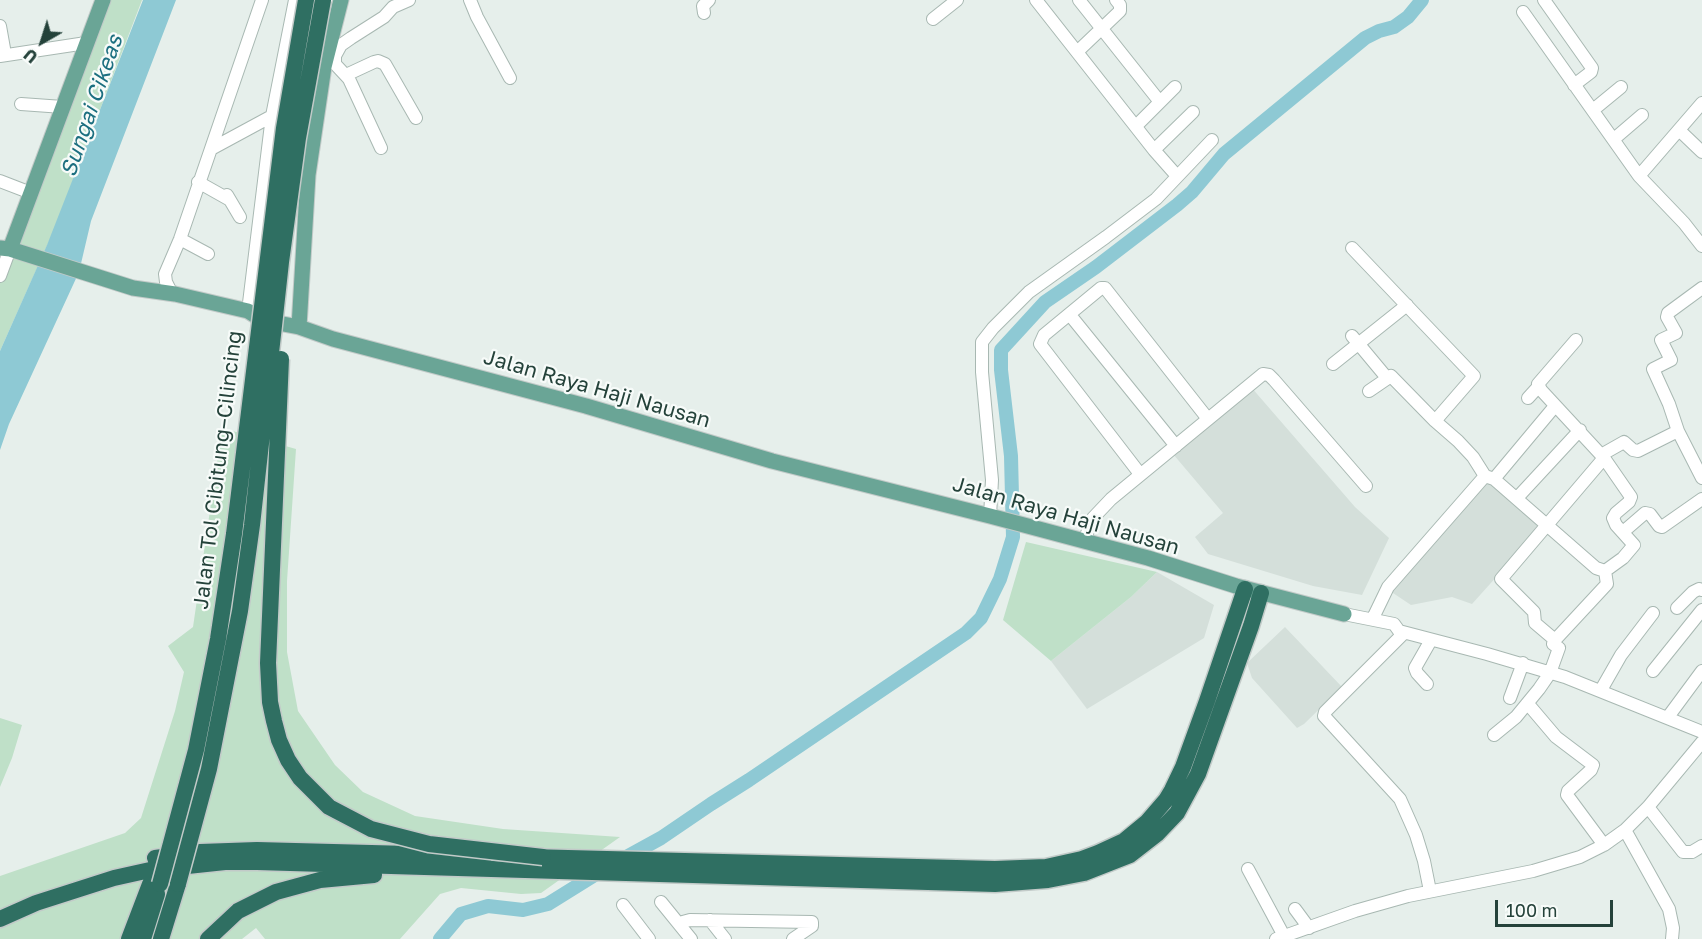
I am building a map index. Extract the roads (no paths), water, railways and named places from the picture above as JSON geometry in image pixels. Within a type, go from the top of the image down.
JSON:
[{"type":"highway","name":"Jalan Tol Cibitung–Cilincing","points":[[143,939],[176,825],[210,685],[234,534],[284,128],[306,0]]},
{"type":"highway","name":"Jalan Tol Cibitung–Cilincing","points":[[161,939],[194,828],[234,650],[252,525],[281,262],[298,138],[323,0]]},
{"type":"highway","points":[[281,262],[280,367],[268,663],[270,702],[279,740],[288,760],[314,794],[329,807],[371,829],[429,844],[543,857]]},
{"type":"highway","points":[[0,908],[52,886],[106,869],[153,858],[200,852],[257,850],[543,857],[829,872],[984,883],[1028,882],[1084,873],[1130,855],[1157,834],[1177,813],[1191,788],[1225,701],[1251,597]]},
{"type":"highway","points":[[129,939],[172,816],[210,685]]},
{"type":"highway","points":[[0,919],[86,885],[150,870],[175,866],[256,861],[474,869],[829,872]]},
{"type":"highway","points":[[208,939],[238,911],[296,885],[342,877],[474,869]]},
{"type":"main road","points":[[10,250],[103,0]]},
{"type":"main road","points":[[299,327],[308,175],[341,0]]},
{"type":"main road","name":"Jalan Raya Haji Nausan","points":[[10,250],[133,288],[170,288],[248,311],[262,320],[299,327],[333,339],[586,406],[772,461],[1084,541],[1185,571],[1251,597],[1344,614]]},
{"type":"street","points":[[170,288],[165,274],[180,239],[262,0]]},
{"type":"street","points":[[248,311],[272,116],[295,0]]},
{"type":"street","points":[[381,148],[346,75],[330,66],[341,45],[384,17],[393,7],[409,0]]},
{"type":"street","points":[[470,0],[510,78]]},
{"type":"street","points":[[704,13],[703,6],[709,0]]},
{"type":"street","points":[[933,19],[957,0]]},
{"type":"street","points":[[1036,0],[1154,150],[1178,176]]},
{"type":"street","points":[[1079,0],[1160,102]]},
{"type":"street","points":[[1077,52],[1120,11],[1120,5],[1116,0]]},
{"type":"street","points":[[1544,0],[1592,68],[1574,85]]},
{"type":"street","points":[[1523,12],[1639,176],[1684,223],[1702,246]]},
{"type":"street","points":[[0,26],[3,55],[86,44]]},
{"type":"street","points":[[346,75],[374,62],[385,64],[416,118]]},
{"type":"street","points":[[1136,126],[1175,87]]},
{"type":"street","points":[[1593,110],[1622,87]]},
{"type":"street","points":[[1639,176],[1702,103]]},
{"type":"street","points":[[21,104],[63,106]]},
{"type":"street","points":[[1154,150],[1193,112]]},
{"type":"street","points":[[1614,140],[1642,115]]},
{"type":"street","points":[[211,149],[272,116]]},
{"type":"street","points":[[1678,130],[1702,152]]},
{"type":"street","points":[[993,517],[992,480],[982,372],[982,342],[1029,292],[1156,199],[1212,140]]},
{"type":"street","points":[[0,181],[31,193]]},
{"type":"street","points":[[198,182],[230,200]]},
{"type":"street","points":[[222,187],[240,217]]},
{"type":"street","points":[[180,239],[208,254]]},
{"type":"street","points":[[1352,248],[1474,376],[1435,421]]},
{"type":"street","points":[[0,276],[10,250]]},
{"type":"street","points":[[1140,474],[1040,344],[1044,335],[1101,288],[1105,288],[1208,419]]},
{"type":"street","points":[[1702,288],[1668,314],[1667,317],[1676,333],[1661,340],[1671,360],[1653,369],[1678,431],[1697,457],[1702,478]]},
{"type":"street","points":[[1333,364],[1355,340],[1407,305]]},
{"type":"street","points":[[1070,315],[1176,446]]},
{"type":"street","points":[[1355,340],[1387,378]]},
{"type":"street","points":[[1528,398],[1538,387],[1539,381],[1576,340]]},
{"type":"street","points":[[1084,541],[1089,525],[1099,511],[1140,474],[1261,375],[1269,375],[1366,486]]},
{"type":"street","points":[[1369,391],[1392,376],[1435,421],[1458,441],[1490,478],[1517,498],[1596,567],[1605,571]]},
{"type":"street","points":[[1538,387],[1603,457],[1631,497],[1613,518],[1634,545],[1623,558],[1605,571]]},
{"type":"street","points":[[1374,618],[1388,587],[1555,406]]},
{"type":"street","points":[[1517,498],[1580,430]]},
{"type":"street","points":[[1555,640],[1535,623],[1534,612],[1501,579],[1603,457],[1624,442],[1633,450],[1638,451],[1678,431]]},
{"type":"street","points":[[1623,532],[1645,513],[1650,514],[1662,527],[1702,499]]},
{"type":"street","points":[[1494,735],[1528,704],[1550,673],[1559,648],[1553,644],[1555,640],[1608,582],[1605,571]]},
{"type":"street","points":[[1677,608],[1693,592],[1702,590]]},
{"type":"street","points":[[1653,671],[1702,610]]},
{"type":"street","name":"Jalan Raya Haji Nausan","points":[[1344,614],[1374,618],[1394,624],[1399,632],[1523,663],[1601,690],[1702,732]]},
{"type":"street","points":[[1601,690],[1621,655],[1653,614]]},
{"type":"street","points":[[1404,633],[1325,712],[1324,716],[1400,799],[1416,835],[1430,891]]},
{"type":"street","points":[[1427,684],[1415,668],[1431,640]]},
{"type":"street","points":[[1510,698],[1523,663]]},
{"type":"street","points":[[1668,717],[1702,671]]},
{"type":"street","points":[[1528,704],[1556,737],[1593,765],[1591,770],[1568,791],[1567,795],[1605,845]]},
{"type":"street","points":[[1248,869],[1280,937],[1355,911],[1430,891],[1533,871],[1569,861],[1605,845],[1624,830],[1648,807],[1702,742]]},
{"type":"street","points":[[1648,807],[1683,852],[1692,852],[1702,846]]},
{"type":"street","points":[[1624,830],[1665,901],[1672,928]]},
{"type":"street","points":[[661,902],[691,939]]},
{"type":"street","points":[[623,905],[649,939]]},
{"type":"street","points":[[1295,909],[1309,928]]},
{"type":"street","points":[[679,923],[690,920],[812,922],[812,926],[793,939]]},
{"type":"street","points":[[710,920],[725,939]]},
{"type":"water","points":[[143,0],[176,0],[91,221],[79,272],[9,424],[0,450],[0,351],[47,245]]},
{"type":"waterway","points":[[621,860],[661,838],[749,780],[966,633],[981,618],[1000,579],[1013,537],[1011,456],[1001,370],[1001,350],[1045,302],[1096,267],[1177,205],[1192,192],[1224,154],[1365,38],[1394,27],[1408,17],[1422,0]]},
{"type":"waterway","points":[[440,939],[461,914],[488,906],[523,910],[548,904],[601,871]]},
{"type":"water label","name":"Sungai Cikeas","points":[[92,106]]}]
